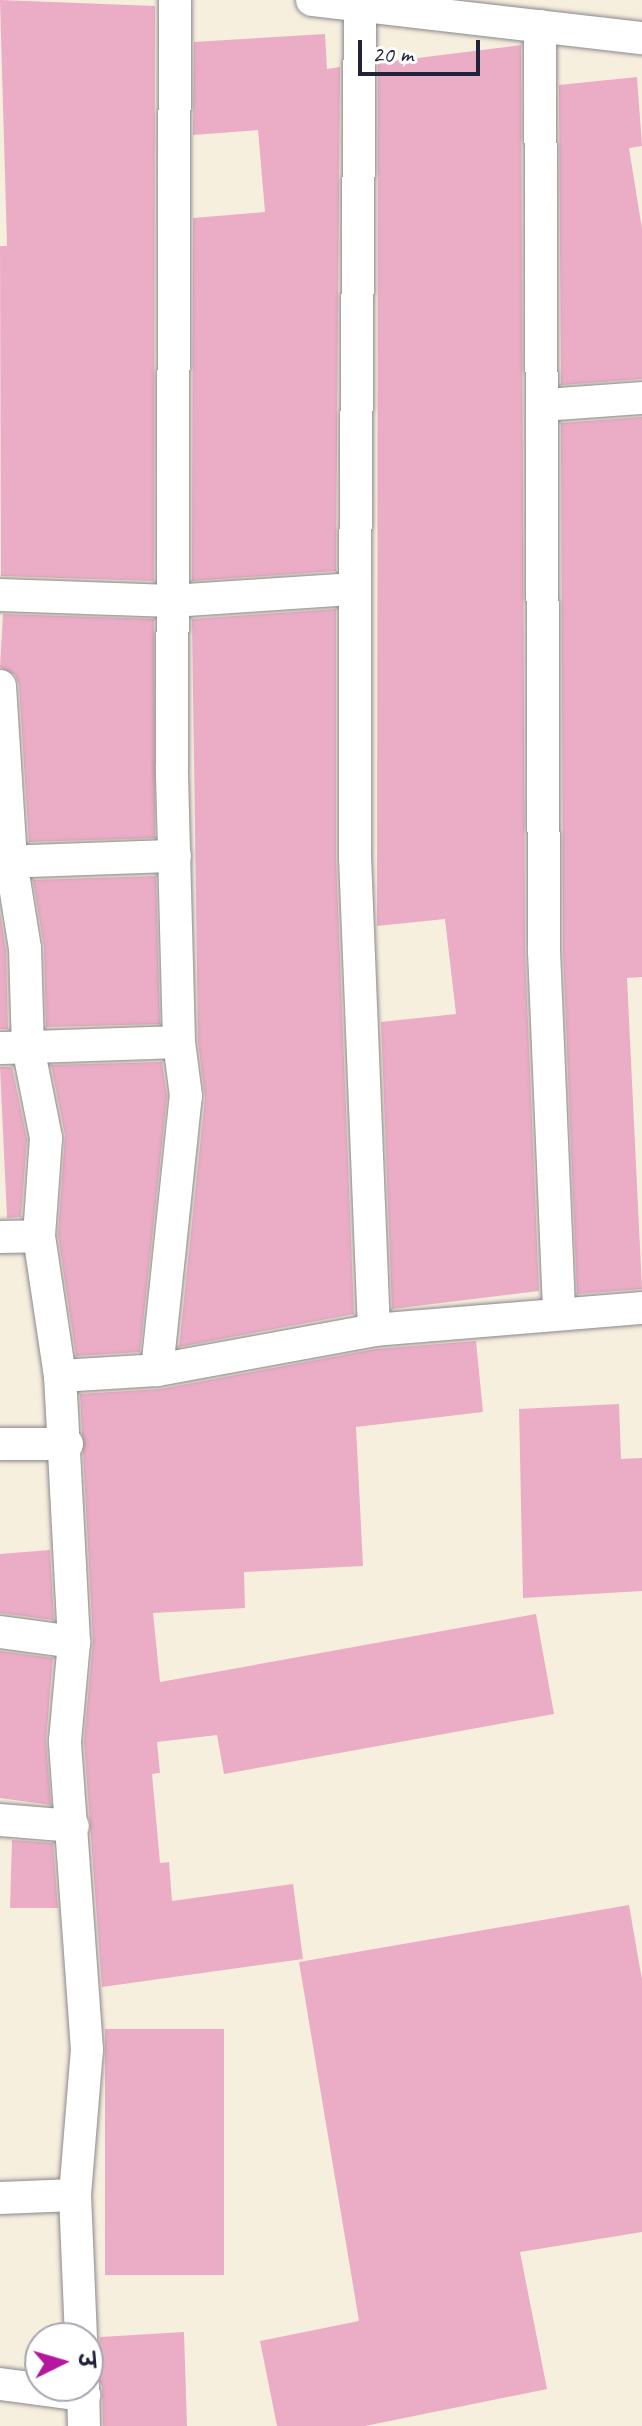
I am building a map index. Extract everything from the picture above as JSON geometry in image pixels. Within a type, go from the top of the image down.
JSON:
[{"type":"street","points":[[157,1370],[186,1096],[179,1042],[172,601],[175,0]]},
{"type":"street","points":[[312,0],[360,6],[418,5],[540,26],[642,38]]},
{"type":"street","points":[[360,6],[355,857],[374,1330]]},
{"type":"street","points":[[540,26],[544,951],[559,1314]]},
{"type":"street","points":[[544,405],[642,398]]},
{"type":"street","points":[[0,595],[172,601],[355,589]]},
{"type":"street","points":[[0,686],[6,861],[25,948],[14,1048],[46,1138],[39,1236],[67,1444],[74,1642],[65,1741],[87,2050],[75,2195],[80,2322]]},
{"type":"street","points":[[6,861],[175,856]]},
{"type":"street","points":[[14,1048],[179,1042]]},
{"type":"street","points":[[0,1237],[39,1236]]},
{"type":"street","points":[[60,1376],[157,1370],[374,1330],[642,1308]]},
{"type":"street","points":[[0,1444],[67,1444]]},
{"type":"street","points":[[0,1632],[74,1642]]},
{"type":"street","points":[[0,1820],[73,1826]]},
{"type":"street","points":[[0,2198],[75,2195]]},
{"type":"street","points":[[0,2384],[24,2389]]},
{"type":"building","points":[[0,0],[155,6],[154,581],[1,576],[0,246],[7,246]]},
{"type":"building","points":[[325,34],[327,69],[340,67],[336,571],[192,581],[193,218],[265,212],[258,130],[193,135],[194,42]]},
{"type":"building","points":[[521,45],[525,951],[539,1291],[392,1309],[381,1022],[456,1014],[445,919],[377,926],[378,63]]},
{"type":"building","points":[[637,77],[642,146],[629,148],[642,229],[642,379],[561,385],[559,85]]},
{"type":"building","points":[[642,417],[642,977],[627,978],[642,1289],[577,1294],[563,951],[561,423]]},
{"type":"building","points":[[336,609],[336,857],[354,1314],[179,1347],[205,1098],[198,1041],[192,619]]},
{"type":"building","points":[[3,614],[154,619],[155,838],[29,842],[19,685],[15,675],[0,667]]},
{"type":"building","points":[[156,876],[160,1024],[46,1027],[44,947],[33,880]]},
{"type":"building","points":[[0,912],[6,950],[8,1029],[0,1029]]},
{"type":"building","points":[[162,1062],[167,1096],[140,1352],[76,1356],[58,1235],[65,1135],[51,1065]]},
{"type":"building","points":[[0,1067],[12,1067],[27,1139],[21,1217],[7,1218]]},
{"type":"building","points":[[476,1341],[483,1412],[356,1427],[363,1566],[244,1572],[245,1608],[153,1613],[160,1682],[536,1614],[554,1714],[224,1774],[217,1735],[157,1742],[160,1773],[152,1774],[160,1863],[169,1862],[172,1901],[293,1884],[303,1959],[102,1987],[84,1741],[93,1641],[80,1394],[160,1389],[376,1349]]},
{"type":"building","points":[[619,1404],[621,1459],[642,1458],[642,1591],[523,1598],[519,1409]]},
{"type":"building","points":[[50,1550],[54,1620],[0,1613],[0,1554]]},
{"type":"building","points":[[0,1651],[53,1658],[46,1740],[51,1805],[0,1798]]},
{"type":"building","points":[[12,1840],[53,1843],[58,1908],[10,1908]]},
{"type":"building","points":[[629,1905],[642,1980],[642,2232],[520,2252],[547,2389],[365,2426],[277,2426],[260,2341],[359,2321],[299,1962]]},
{"type":"building","points":[[105,2029],[224,2029],[224,2275],[105,2275]]},
{"type":"building","points":[[184,2332],[187,2426],[103,2426],[104,2337]]}]
